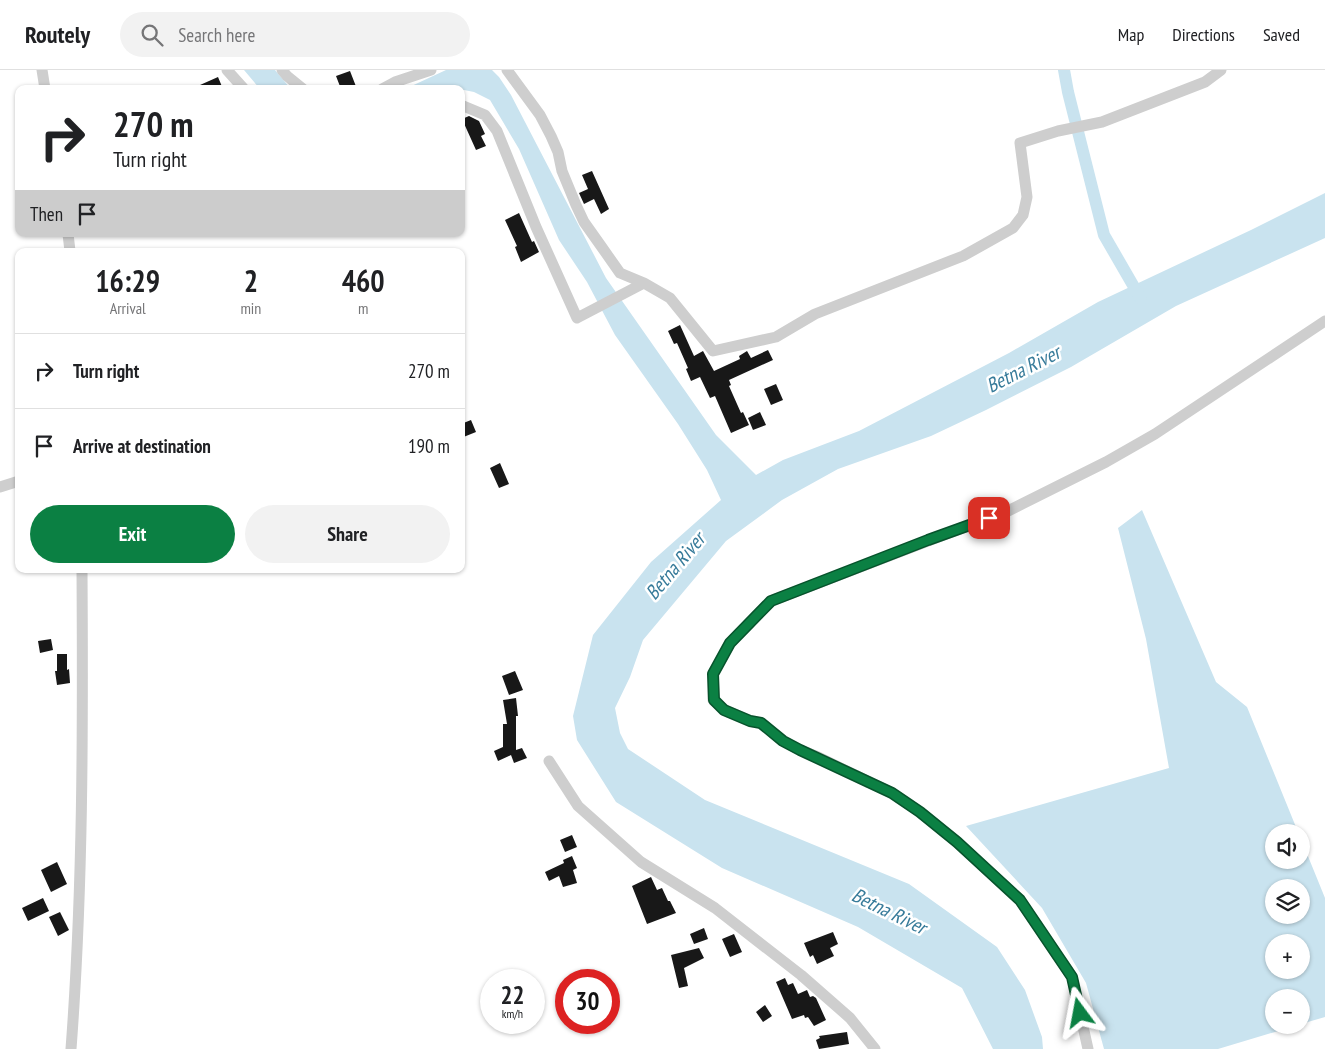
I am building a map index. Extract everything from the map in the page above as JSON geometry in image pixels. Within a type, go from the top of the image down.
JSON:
[{"type":"street","points":[[42,70],[44,85]]},
{"type":"street","points":[[227,70],[240,85]]},
{"type":"street","points":[[282,70],[298,85]]},
{"type":"street","points":[[389,85],[431,70]]},
{"type":"street","points":[[507,70],[540,115],[558,152],[562,171],[584,222],[620,273],[644,283],[670,298],[713,351],[776,337],[816,314],[962,256],[1013,228],[1023,215],[1027,197],[1020,143],[1058,131],[1102,122],[1205,82],[1221,70]]},
{"type":"street","points":[[465,107],[484,115],[496,131],[577,318],[644,283]]},
{"type":"street","points":[[1088,1049],[1072,977],[1020,900],[957,842],[920,812],[892,793],[783,741],[761,723],[750,721],[724,710],[714,700],[713,674],[730,643],[771,601],[1004,513],[1106,462],[1155,434],[1325,321]]},
{"type":"street","points":[[0,488],[15,482]]},
{"type":"street","points":[[71,1049],[76,962],[83,741],[82,573]]},
{"type":"street","points":[[550,761],[578,806],[641,862],[714,908],[801,976],[850,1018],[875,1049]]},
{"type":"water","points":[[244,70],[275,70],[288,85],[257,85]]},
{"type":"water","name":"Betna River","points":[[446,70],[492,70],[499,77],[511,95],[606,278],[716,435],[756,475],[783,460],[859,431],[1009,353],[1098,302],[1325,193],[1325,238],[1176,306],[1071,367],[986,410],[931,436],[838,469],[782,500],[726,541],[643,640],[630,677],[615,708],[620,733],[628,749],[705,800],[909,884],[997,947],[1025,990],[1042,1037],[1043,1049],[993,1049],[962,988],[858,927],[722,868],[616,802],[577,740],[573,716],[593,635],[651,562],[721,500],[707,470],[678,424],[615,335],[587,282],[559,240],[519,149],[490,100],[474,92],[465,90],[465,85],[414,85]]},
{"type":"water","points":[[1142,510],[1216,682],[1247,707],[1295,824],[1265,824],[1265,869],[1310,869],[1310,861],[1325,898],[1325,1017],[1310,1021],[1310,989],[1265,989],[1265,1034],[1268,1034],[1218,1049],[1104,1049],[1086,983],[1042,908],[966,826],[1169,768],[1146,639],[1118,528]]},
{"type":"building","points":[[350,71],[355,85],[339,85],[336,76]]},
{"type":"building","points":[[218,77],[221,85],[200,85]]},
{"type":"building","points":[[469,116],[479,121],[485,134],[481,136],[486,146],[476,150],[465,126],[465,118]]},
{"type":"building","points":[[592,171],[609,209],[601,214],[594,199],[584,204],[579,193],[588,189],[582,175]]},
{"type":"building","points":[[519,213],[532,242],[534,241],[539,252],[521,262],[515,247],[517,246],[505,220]]},
{"type":"building","points":[[680,325],[694,356],[703,351],[714,371],[740,359],[739,356],[747,351],[751,358],[768,350],[773,360],[729,380],[731,385],[729,386],[741,413],[743,412],[749,425],[731,433],[715,396],[710,398],[700,377],[691,381],[686,369],[688,368],[677,343],[674,344],[668,331]]},
{"type":"building","points":[[776,384],[783,400],[771,405],[764,389]]},
{"type":"building","points":[[760,412],[766,425],[753,430],[748,418]]},
{"type":"building","points":[[471,420],[476,432],[465,436],[465,422]]},
{"type":"building","points":[[500,463],[509,484],[499,488],[490,468]]},
{"type":"building","points":[[51,639],[53,650],[40,653],[38,641]]},
{"type":"building","points":[[57,654],[67,654],[67,670],[69,669],[70,683],[57,685],[55,671],[57,671]]},
{"type":"building","points":[[515,671],[523,690],[509,695],[502,676]]},
{"type":"building","points":[[516,698],[518,716],[516,716],[516,750],[522,748],[527,758],[514,763],[511,755],[498,761],[494,751],[503,747],[503,724],[507,724],[503,700]]},
{"type":"building","points":[[572,835],[577,847],[565,852],[560,840]]},
{"type":"building","points":[[572,856],[577,868],[573,870],[577,883],[563,887],[559,876],[549,881],[545,872],[564,863],[563,860]]},
{"type":"building","points":[[57,862],[67,884],[51,892],[41,870]]},
{"type":"building","points":[[651,877],[657,890],[662,888],[676,913],[647,924],[632,886]]},
{"type":"building","points":[[43,898],[49,911],[28,921],[22,908]]},
{"type":"building","points":[[60,912],[69,930],[58,936],[49,917]]},
{"type":"building","points":[[704,928],[708,939],[694,944],[690,934]]},
{"type":"building","points":[[833,932],[838,944],[830,948],[834,956],[817,964],[813,955],[810,957],[804,943]]},
{"type":"building","points":[[734,934],[742,952],[730,957],[722,939]]},
{"type":"building","points":[[699,948],[704,958],[684,968],[688,986],[679,988],[671,955]]},
{"type":"building","points":[[785,978],[788,985],[793,983],[798,994],[807,990],[810,997],[816,998],[826,1020],[814,1026],[808,1017],[805,1018],[804,1015],[792,1019],[776,982]]},
{"type":"building","points":[[765,1005],[772,1016],[763,1022],[756,1012]]},
{"type":"building","points":[[847,1032],[849,1044],[819,1049],[816,1040],[820,1038],[819,1036]]},
{"type":"waterway","points":[[1064,70],[1104,235],[1141,299]]},
{"type":"route","points":[[989,518],[771,601],[730,643],[713,674],[714,700],[724,710],[750,721],[761,723],[783,741],[800,750],[892,793],[920,812],[957,842],[1020,900],[1072,977],[1080,1013]]}]
